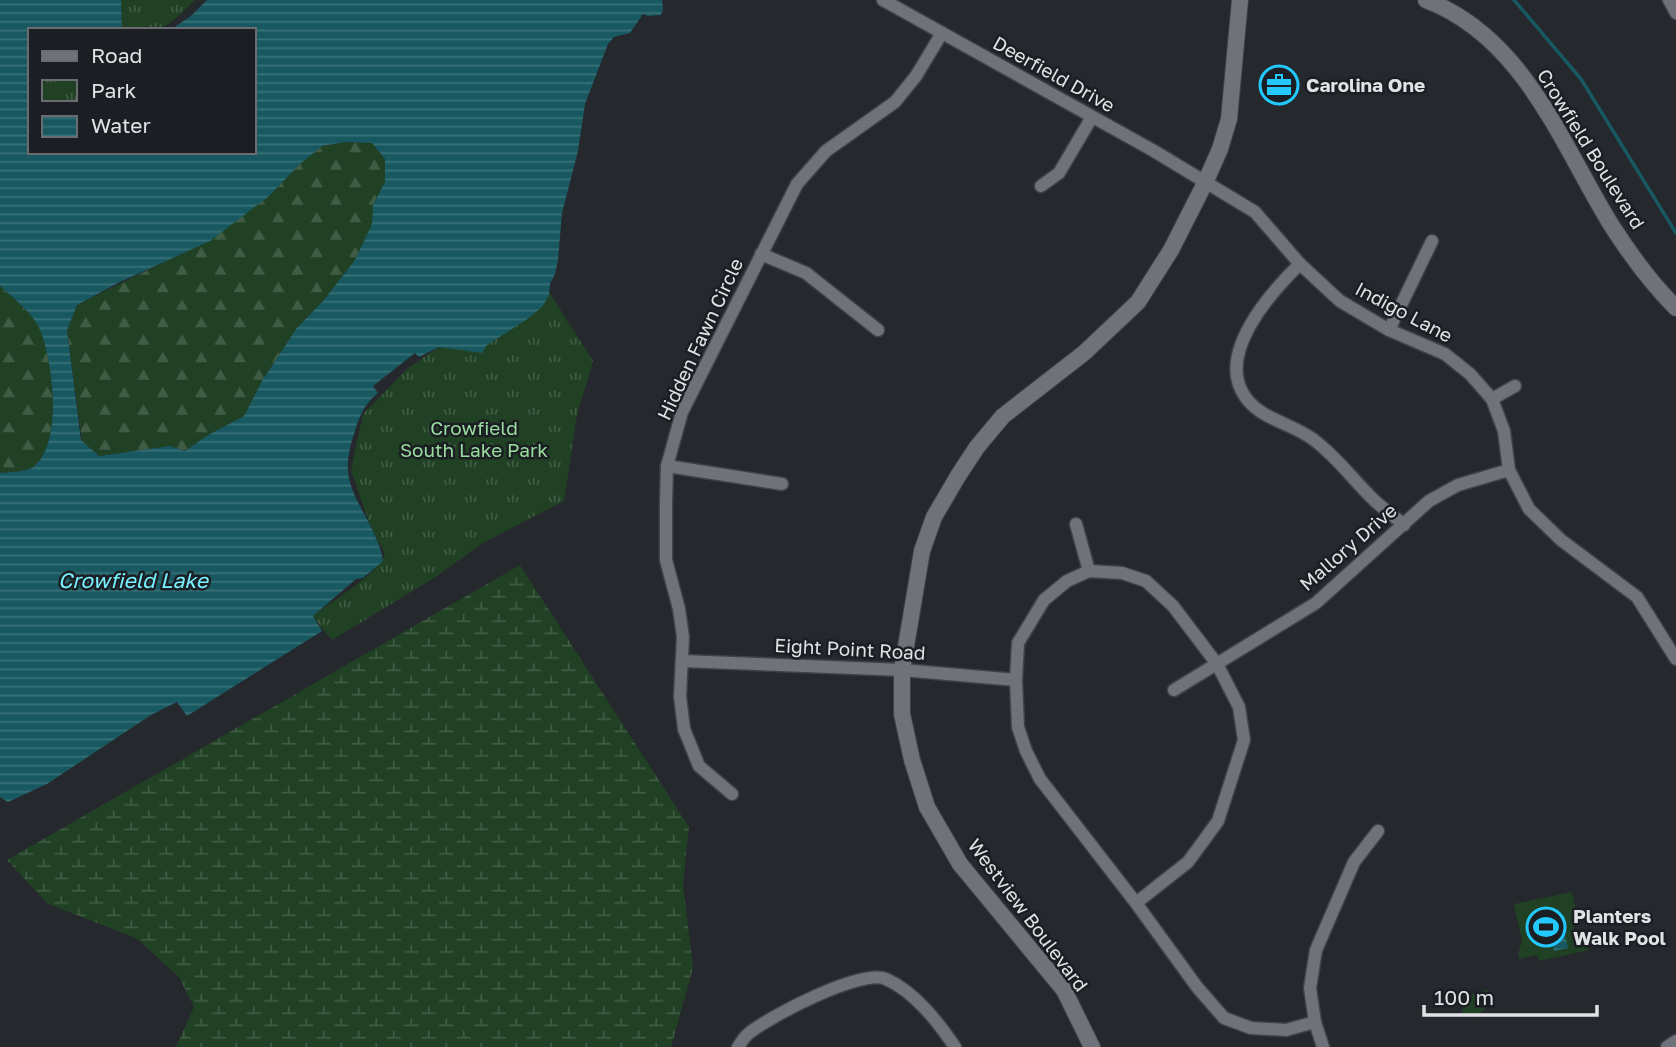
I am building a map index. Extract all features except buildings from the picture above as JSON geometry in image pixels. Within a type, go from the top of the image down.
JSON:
[{"type":"street","name":"Deerfield Drive","points":[[883,0],[1154,151],[1205,183]]},
{"type":"street","name":"Westview Boulevard","points":[[1092,1047],[1064,990],[960,864],[927,807],[912,760],[902,714],[902,670],[913,592],[922,551],[934,517],[977,447],[1003,416],[1113,328],[1138,302],[1171,250],[1205,183],[1220,149],[1229,119],[1240,0]]},
{"type":"street","name":"Crowfield Boulevard","points":[[1426,0],[1438,4],[1475,27],[1510,59],[1552,119],[1611,224],[1657,288],[1676,308]]},
{"type":"street","points":[[1669,0],[1676,13]]},
{"type":"street","name":"Hidden Fawn Circle","points":[[732,794],[699,766],[684,729],[680,696],[683,636],[666,560],[667,466],[682,412],[797,184],[826,151],[895,102],[916,76],[942,33]]},
{"type":"street","points":[[1041,186],[1059,173],[1092,117]]},
{"type":"street","name":"Indigo Lane","points":[[1205,183],[1255,212],[1300,264],[1340,301],[1390,330],[1445,354],[1471,374],[1492,399],[1504,431],[1509,470],[1529,509],[1561,540],[1637,597],[1676,659]]},
{"type":"street","points":[[1390,330],[1432,241]]},
{"type":"street","points":[[761,254],[806,273],[878,330]]},
{"type":"street","points":[[1300,264],[1276,287],[1248,327],[1240,349],[1236,373],[1245,398],[1263,412],[1313,439],[1404,525]]},
{"type":"street","points":[[1492,399],[1514,386]]},
{"type":"street","points":[[667,466],[782,484]]},
{"type":"street","name":"Mallory Drive","points":[[1174,690],[1316,603],[1429,501],[1448,491],[1509,470]]},
{"type":"street","points":[[1076,524],[1089,571]]},
{"type":"street","points":[[1136,903],[1188,862],[1218,821],[1244,740],[1240,707],[1217,664],[1173,606],[1146,581],[1122,573],[1089,571],[1067,581],[1044,600],[1018,643],[1018,727],[1040,779],[1197,987],[1224,1018],[1251,1028],[1286,1030],[1315,1022]]},
{"type":"street","name":"Eight Point Road","points":[[682,661],[902,670],[1016,680]]},
{"type":"street","points":[[1323,1047],[1315,1022],[1310,988],[1316,950],[1354,862],[1378,831]]},
{"type":"street","points":[[738,1047],[747,1034],[826,991],[858,978],[884,977],[912,996],[942,1028],[955,1047]]},
{"type":"street","points":[[1667,1047],[1676,1041]]},
{"type":"green space","points":[[121,0],[195,0],[163,27],[122,28]]},
{"type":"green space","points":[[345,142],[372,143],[385,159],[385,182],[373,205],[373,224],[355,260],[323,301],[296,329],[262,381],[244,416],[185,451],[170,446],[99,456],[82,441],[67,330],[77,305],[164,262],[322,146]]},
{"type":"green space","points":[[0,286],[28,312],[40,330],[49,362],[53,402],[49,442],[42,457],[32,468],[0,473]]},
{"type":"green space","name":"Crowfield South Lake Park","points":[[546,287],[593,361],[577,415],[564,501],[483,543],[434,578],[332,640],[312,616],[364,579],[385,554],[369,523],[351,470],[363,414],[408,368],[449,340]]},
{"type":"green space","points":[[520,565],[689,827],[683,884],[693,968],[671,1047],[176,1047],[194,1007],[179,977],[136,938],[48,904],[7,860]]},
{"type":"green space","name":"Planters Walk Pool","points":[[1572,892],[1576,911],[1571,913],[1577,944],[1587,942],[1589,950],[1539,961],[1537,955],[1519,959],[1522,941],[1514,904]]},
{"type":"green space","points":[[1488,990],[1488,1006],[1475,1018],[1461,1013],[1470,995]]},
{"type":"water","name":"Crowfield Lake","points":[[0,0],[121,0],[122,28],[28,28],[28,154],[256,154],[256,28],[173,28],[191,16],[207,0],[662,0],[661,15],[643,14],[630,33],[614,37],[608,44],[585,104],[578,151],[562,213],[558,260],[549,295],[542,307],[487,345],[482,353],[439,347],[419,357],[415,353],[373,386],[378,393],[366,406],[358,422],[349,452],[348,471],[354,493],[376,538],[383,561],[363,578],[356,579],[313,616],[322,631],[187,716],[177,702],[151,715],[47,784],[8,802],[0,797],[0,473],[32,468],[42,457],[49,442],[53,402],[45,344],[37,324],[0,286]],"holes":[[[345,142],[372,143],[385,159],[385,182],[373,205],[372,224],[355,260],[323,301],[296,329],[262,381],[244,416],[185,451],[170,446],[99,456],[81,440],[67,330],[77,305],[210,241],[268,197],[322,146]]]},
{"type":"water","points":[[1559,909],[1568,948],[1554,951],[1546,911]]},
{"type":"waterway","points":[[1514,0],[1581,79],[1676,233]]},
{"type":"place","name":"Carolina One","points":[[1279,85]]},
{"type":"place","name":"Planters Walk Pool","points":[[1546,927]]}]
